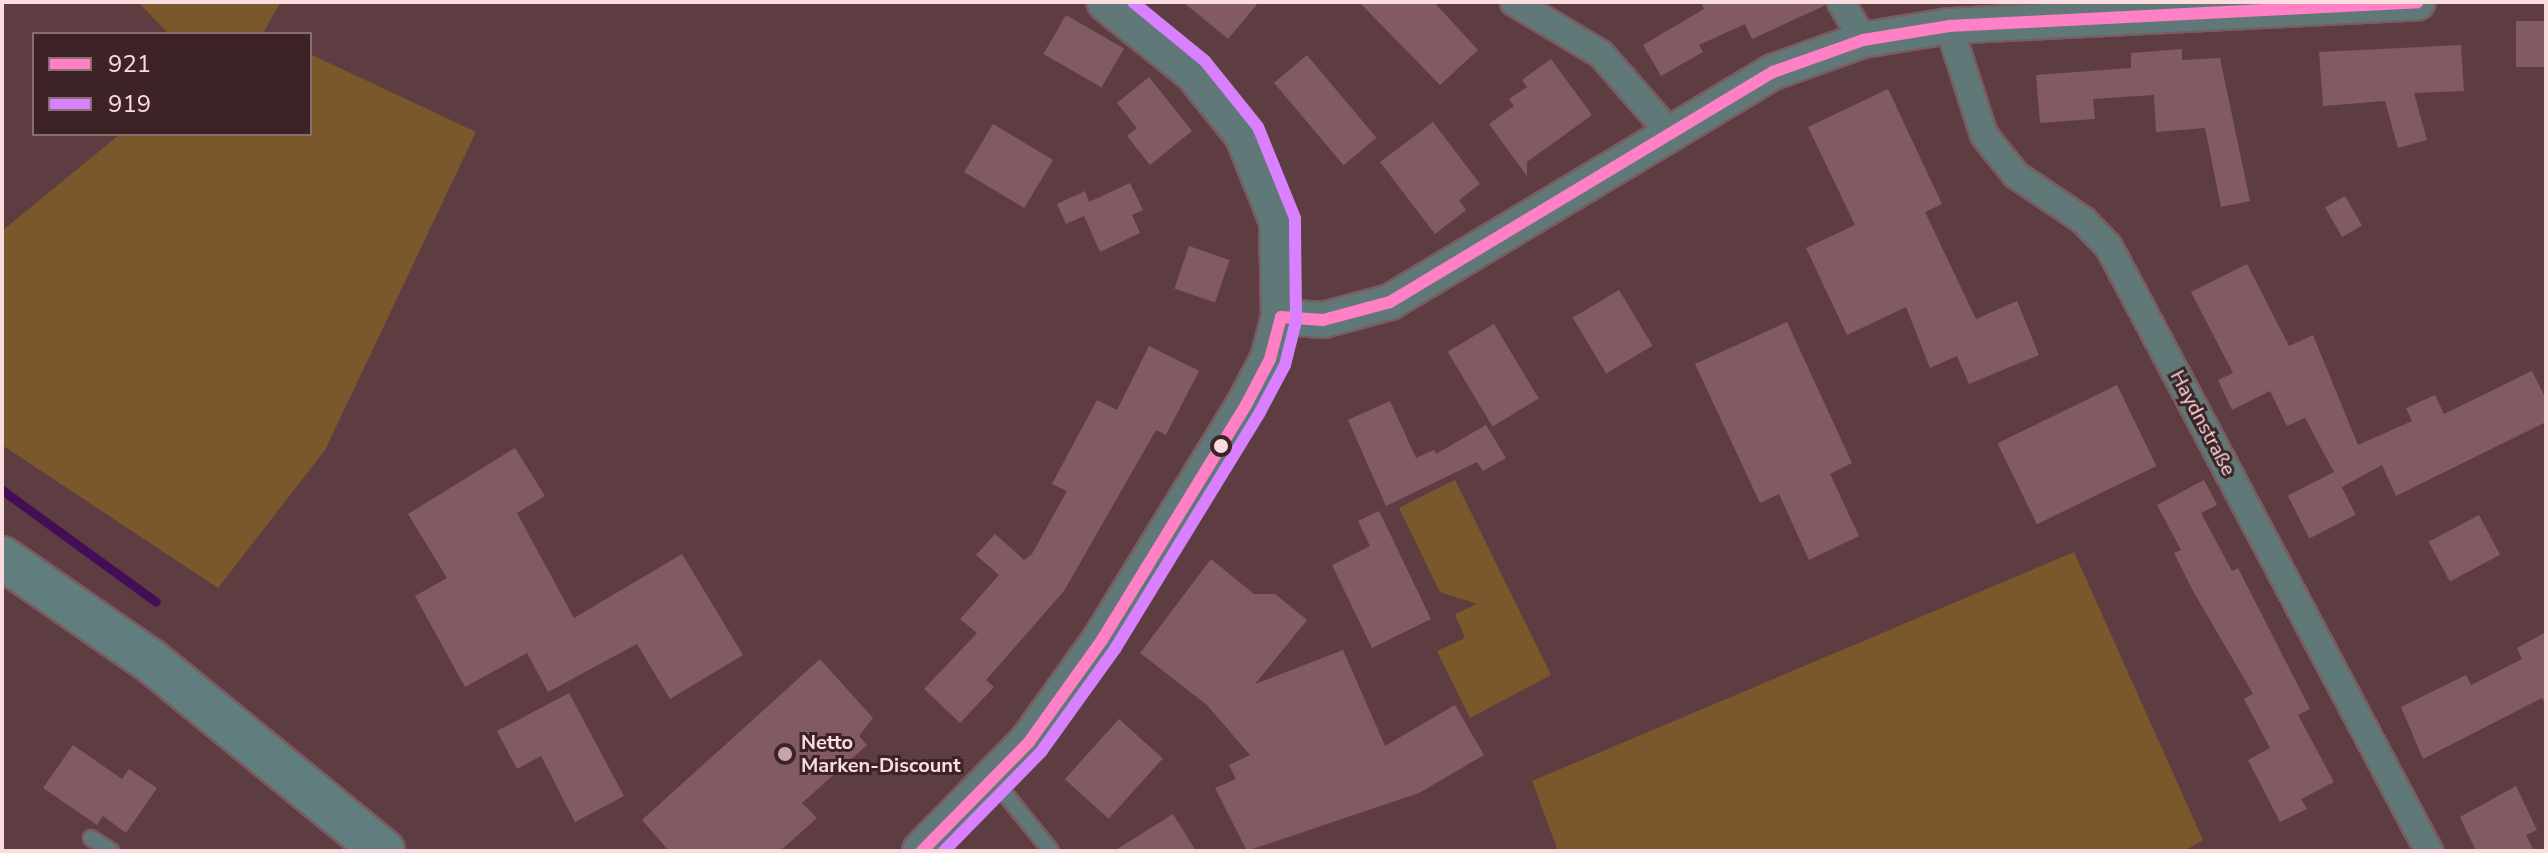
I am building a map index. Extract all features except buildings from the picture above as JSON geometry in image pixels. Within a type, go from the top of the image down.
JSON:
[{"type":"main road","points":[[922,851],[1029,742],[1169,537],[1270,359],[1281,317],[1279,221],[1244,134],[1194,72],[1107,2]]},
{"type":"main road","points":[[2,558],[151,661],[383,851]]},
{"type":"street","points":[[1514,2],[1601,54],[1670,133]]},
{"type":"street","points":[[1841,2],[1863,40]]},
{"type":"street","points":[[1281,317],[1323,320],[1390,302],[1773,72],[1863,40],[2048,12],[2417,2]]},
{"type":"street","name":"Haydnstraße","points":[[1949,26],[1984,135],[2016,175],[2083,220],[2109,247],[2429,851]]},
{"type":"lane","points":[[992,779],[1051,851]]},
{"type":"lane","points":[[91,838],[111,851]]},
{"type":"shaded area","points":[[138,2],[281,2],[265,32],[167,32]]},
{"type":"shaded area","points":[[312,55],[476,132],[325,450],[218,588],[2,445],[2,231],[118,136],[312,136]]},
{"type":"shaded area","points":[[1455,480],[1551,675],[1470,718],[1437,651],[1465,638],[1455,614],[1477,604],[1440,592],[1399,508]]},
{"type":"shaded area","points":[[2074,552],[2203,840],[2184,851],[1558,851],[1532,781]]},
{"type":"waterway","points":[[2,490],[156,602]]},
{"type":"transit line","name":"919","points":[[944,851],[1041,752],[1115,649],[1260,412],[1285,365],[1296,321],[1295,218],[1258,127],[1205,61],[1133,2]]},
{"type":"transit line","name":"921","points":[[1281,317],[1323,320],[1390,302],[1773,72],[1863,40],[1949,26],[2417,2]]},
{"type":"transit line","name":"921","points":[[922,851],[1029,742],[1102,640],[1246,405],[1270,359],[1281,317]]},
{"type":"place","name":"Netto Marken-Discount","points":[[785,754]]}]
